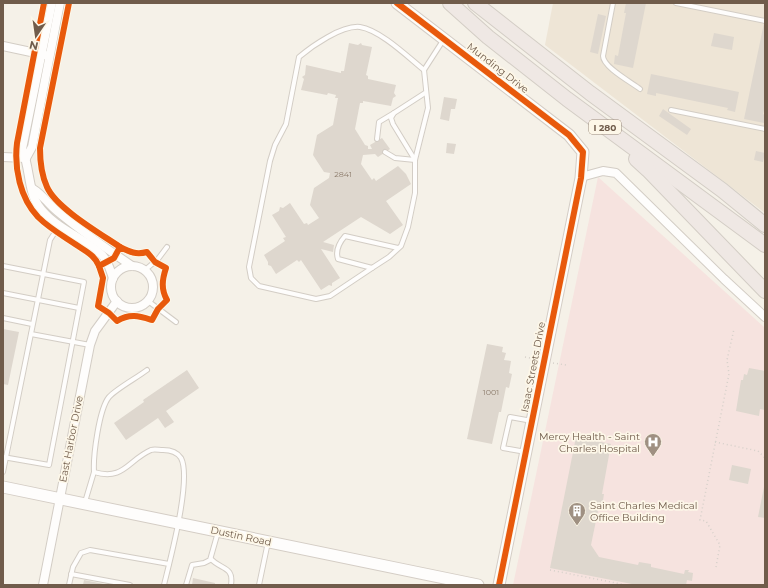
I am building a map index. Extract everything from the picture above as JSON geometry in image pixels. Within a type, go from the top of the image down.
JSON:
[{"type":"highway","name":"I 280","points":[[450,3],[488,37],[587,114],[765,245]]},
{"type":"highway","name":"I 280","points":[[475,3],[590,93],[722,190],[765,225]]},
{"type":"highway","points":[[587,114],[648,170],[765,291]]},
{"type":"highway","points":[[722,190],[765,216]]},
{"type":"street","points":[[52,3],[46,55],[32,146],[26,158],[33,189],[33,196],[38,206],[58,226],[102,254],[107,262],[113,278]]},
{"type":"street","points":[[46,55],[60,3]]},
{"type":"street","name":"Munding Drive","points":[[397,3],[569,135],[583,152]]},
{"type":"street","points":[[3,46],[46,55]]},
{"type":"street","name":"Isaac Streets Drive","points":[[500,585],[581,177],[583,152]]},
{"type":"street","points":[[3,158],[26,158]]},
{"type":"street","points":[[581,177],[603,171],[616,173],[724,280],[765,317]]},
{"type":"street","points":[[33,189],[42,195],[68,220],[132,266],[145,270],[150,276],[153,289],[148,301],[142,305],[129,308],[117,301],[111,289],[113,278],[117,272],[126,267],[132,266]]},
{"type":"street","name":"East Harbor Drive","points":[[43,585],[90,345],[95,331],[117,301]]},
{"type":"street","name":"Dustin Road","points":[[3,487],[478,585]]},
{"type":"lane","points":[[613,3],[602,56],[603,61],[608,67],[640,89]]},
{"type":"lane","points":[[676,3],[765,21]]},
{"type":"lane","points":[[424,70],[373,32],[360,27],[350,27],[334,34],[299,57],[286,124],[275,145],[270,161],[248,267],[251,278],[259,286],[316,299],[330,296],[389,257],[398,248],[408,227],[415,193],[415,160],[428,108],[425,93],[424,70],[444,39]]},
{"type":"lane","points":[[377,139],[378,122],[425,93]]},
{"type":"lane","points":[[671,110],[765,129]]},
{"type":"lane","points":[[394,113],[391,118],[393,124],[415,160]]},
{"type":"lane","points":[[385,152],[394,158],[415,160]]},
{"type":"lane","points":[[3,472],[4,457],[42,274],[50,240],[58,226]]},
{"type":"lane","points":[[372,268],[338,259],[336,254],[339,243],[345,236],[398,248]]},
{"type":"lane","points":[[145,270],[158,259],[167,247]]},
{"type":"lane","points":[[3,266],[84,282],[49,465],[4,457]]},
{"type":"lane","points":[[3,293],[79,308]]},
{"type":"lane","points":[[148,301],[176,322]]},
{"type":"lane","points":[[3,318],[32,324]]},
{"type":"lane","points":[[30,334],[90,345]]},
{"type":"lane","points":[[84,504],[94,472],[93,462],[104,405],[110,395],[148,370]]},
{"type":"lane","points":[[526,452],[503,448],[510,417],[532,421]]},
{"type":"lane","points":[[94,472],[106,475],[115,473],[128,467],[152,450],[171,450],[180,458],[184,471],[177,523],[164,585]]},
{"type":"lane","points":[[186,585],[192,565],[204,563],[211,559],[218,531]]},
{"type":"lane","points":[[259,585],[268,542]]},
{"type":"lane","points":[[69,585],[73,567],[81,553],[90,550],[169,564]]},
{"type":"lane","points":[[211,559],[229,571],[232,576],[231,585]]},
{"type":"lane","points":[[71,574],[130,585]]},
{"type":"path","points":[[716,567],[720,545],[706,521],[700,520],[729,374],[727,360],[734,329]]},
{"type":"path","points":[[715,442],[758,451],[765,458]]},
{"type":"path","points":[[550,570],[626,585]]},
{"type":"shaded area","points":[[553,3],[765,3],[765,213],[545,45]]},
{"type":"shaded area","name":"Mercy Health - Saint Charles Hospital","points":[[598,177],[765,328],[765,585],[513,585]]},
{"type":"building","points":[[626,3],[646,3],[633,68],[614,64],[615,55],[618,56],[626,13],[624,13]]},
{"type":"building","points":[[598,14],[606,16],[598,54],[590,52]]},
{"type":"building","points":[[764,23],[765,107],[763,114],[765,115],[764,123],[744,119]]},
{"type":"building","points":[[714,33],[734,37],[732,50],[711,46]]},
{"type":"building","points":[[349,43],[358,45],[361,43],[362,45],[372,47],[366,75],[368,76],[368,79],[396,85],[394,93],[396,96],[393,98],[391,106],[363,101],[363,103],[360,103],[355,129],[365,145],[368,146],[368,149],[372,149],[370,145],[382,138],[390,149],[378,157],[375,154],[363,155],[361,164],[372,180],[374,178],[376,181],[398,166],[406,174],[411,184],[386,201],[403,225],[390,234],[361,217],[323,242],[334,245],[333,252],[321,249],[340,278],[332,283],[332,286],[329,285],[321,290],[301,260],[299,262],[297,260],[276,274],[271,266],[268,265],[264,255],[285,241],[283,238],[286,237],[272,215],[279,211],[280,207],[283,208],[290,203],[304,224],[307,223],[308,225],[319,218],[310,205],[314,188],[329,178],[330,173],[324,172],[313,155],[317,135],[333,125],[338,98],[335,98],[336,95],[328,93],[327,95],[301,90],[304,79],[302,77],[305,75],[306,65],[341,73],[341,71],[344,71]]},
{"type":"building","points":[[651,74],[739,92],[735,112],[727,110],[728,108],[656,93],[656,96],[647,94]]},
{"type":"building","points":[[444,97],[457,99],[455,109],[451,109],[449,121],[440,119]]},
{"type":"building","points":[[663,109],[691,129],[687,135],[659,116]]},
{"type":"building","points":[[447,143],[456,144],[454,154],[446,153]]},
{"type":"building","points":[[756,151],[765,153],[763,162],[754,160]]},
{"type":"building","points":[[3,329],[19,332],[8,385],[3,384]]},
{"type":"building","points":[[487,344],[503,347],[502,352],[506,353],[504,360],[511,361],[509,373],[512,374],[509,388],[506,387],[492,444],[467,439]]},
{"type":"building","points":[[749,368],[765,371],[765,410],[760,409],[759,416],[736,411],[741,380],[743,380],[744,374],[747,375]]},
{"type":"building","points":[[187,370],[199,388],[166,411],[174,422],[165,428],[158,418],[126,440],[114,423],[144,402],[143,400]]},
{"type":"building","name":"Saint Charles Medical Office Building","points":[[576,437],[611,444],[602,494],[604,494],[602,507],[599,506],[591,545],[599,557],[638,565],[639,562],[651,564],[651,567],[684,574],[685,570],[689,570],[688,572],[693,573],[692,581],[687,580],[686,585],[637,585],[550,568]]},
{"type":"building","points":[[732,465],[751,469],[748,484],[729,480]]},
{"type":"building","points":[[765,487],[765,518],[758,517]]},
{"type":"building","points":[[193,578],[215,583],[215,585],[192,585]]},
{"type":"building","points":[[84,580],[104,584],[104,585],[83,585]]},
{"type":"cycle path","points":[[44,3],[17,143],[16,162],[20,182],[27,201],[38,217],[51,228],[89,254],[95,259],[99,266]]},
{"type":"cycle path","points":[[69,3],[40,148],[42,173],[47,187],[52,195],[69,212],[120,247]]},
{"type":"cycle path","points":[[397,3],[569,135],[583,152],[581,178],[499,585]]},
{"type":"cycle path","points":[[120,247],[133,252],[147,252],[155,262],[166,268],[163,284],[167,300],[158,309],[152,320],[139,316],[130,316],[117,321],[109,313],[98,306],[103,278],[99,266],[114,258],[120,247]]},
{"type":"place","name":"Mercy Health - Saint Charles Hospital","points":[[653,457]]},
{"type":"place","name":"Saint Charles Medical Office Building","points":[[577,526]]}]
